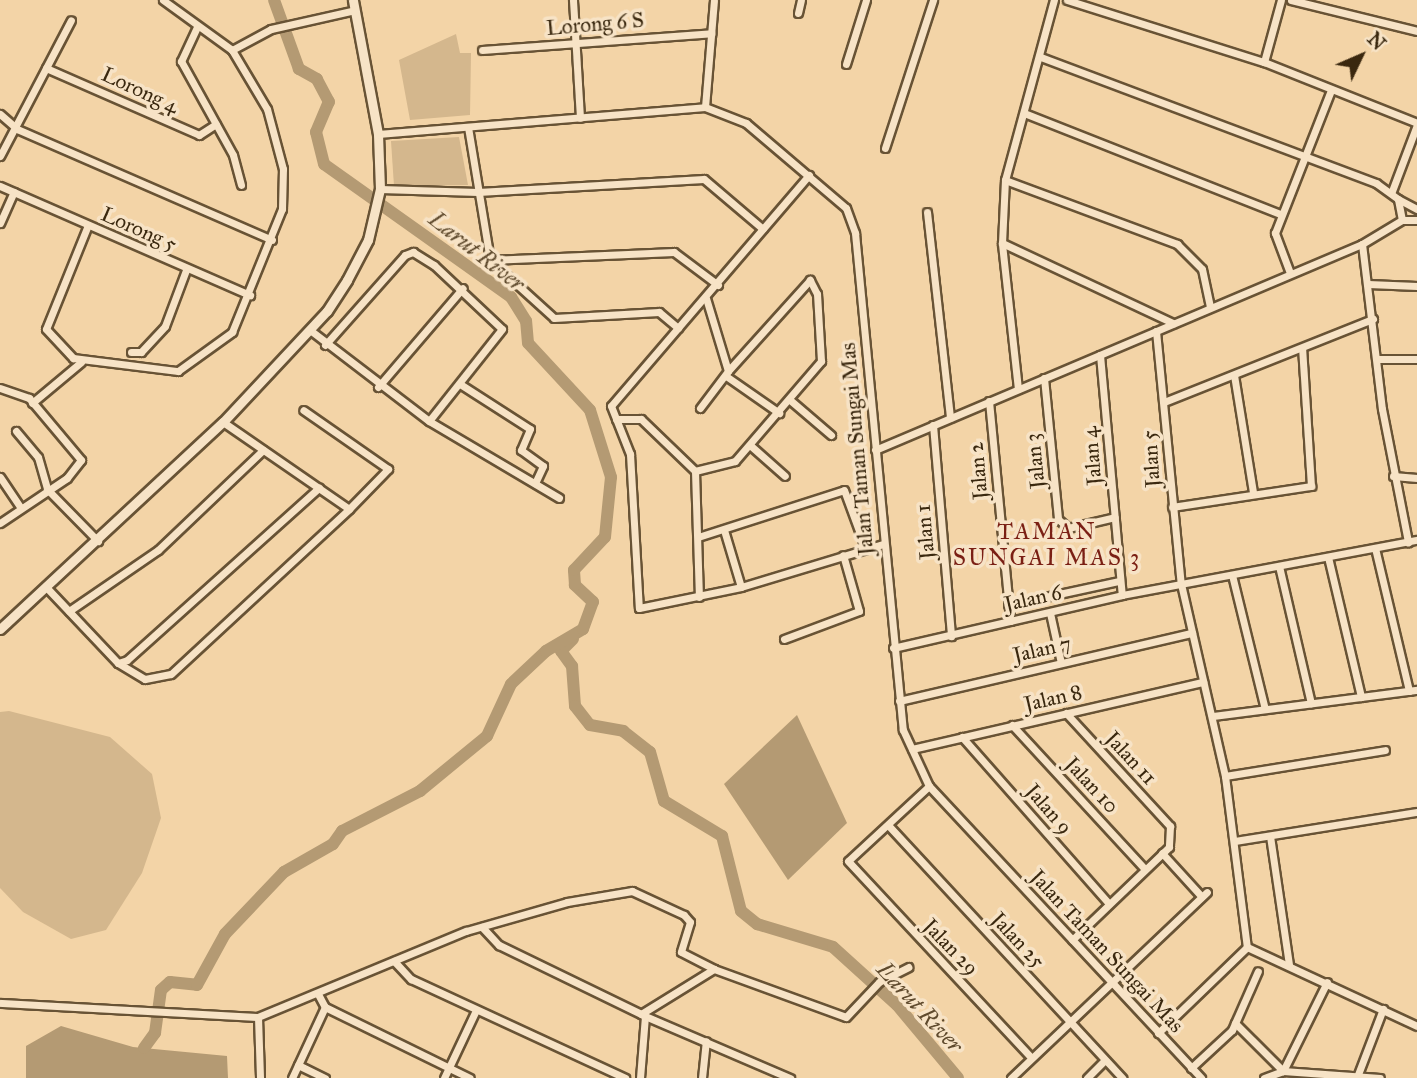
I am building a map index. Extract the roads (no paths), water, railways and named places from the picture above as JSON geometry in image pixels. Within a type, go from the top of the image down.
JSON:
[{"type":"street","points":[[88,225],[46,329],[81,362],[178,371],[232,332],[250,295],[282,209],[283,169],[267,109],[232,50],[163,0]]},
{"type":"street","points":[[573,0],[573,43],[580,118]]},
{"type":"street","points":[[705,107],[714,0]]},
{"type":"street","points":[[797,13],[801,0]]},
{"type":"street","points":[[846,64],[866,0]]},
{"type":"street","points":[[885,148],[933,0]]},
{"type":"street","points":[[1018,389],[1002,243],[1005,180],[1054,0]]},
{"type":"street","points":[[1067,0],[1264,62],[1417,124],[1392,191]]},
{"type":"street","points":[[1264,62],[1281,0]]},
{"type":"street","points":[[1290,0],[1417,31]]},
{"type":"street","points":[[0,629],[98,541],[223,422],[310,331],[347,280],[372,222],[380,189],[379,134],[354,5],[271,29],[232,50]]},
{"type":"street","points":[[0,156],[17,129],[71,20]]},
{"type":"street","points":[[197,27],[181,61],[216,124],[241,185]]},
{"type":"street","name":"Lorong 6 S","points":[[482,50],[711,33]]},
{"type":"street","points":[[1040,57],[1308,155],[1392,191],[1398,199],[1417,209]]},
{"type":"street","name":"Lorong 4","points":[[46,68],[198,135],[216,124]]},
{"type":"street","points":[[1290,273],[1275,241],[1281,214],[1308,155],[1331,90]]},
{"type":"street","name":"Jalan Taman Sungai Mas","points":[[379,134],[705,107],[746,123],[846,208],[855,233],[899,701],[912,749],[929,786],[1201,1078]]},
{"type":"street","points":[[1024,113],[1281,214]]},
{"type":"street","points":[[0,114],[17,129],[272,240]]},
{"type":"street","points":[[468,127],[490,260],[554,318],[659,312],[678,328]]},
{"type":"street","points":[[809,176],[718,285],[611,406],[630,454],[639,608],[741,587],[865,547],[883,544]]},
{"type":"street","points":[[380,189],[478,192],[704,179],[763,229]]},
{"type":"street","points":[[1005,180],[1177,244],[1202,269],[1210,306]]},
{"type":"street","name":"Lorong 5","points":[[0,186],[186,270],[250,295]]},
{"type":"street","points":[[0,223],[13,192]]},
{"type":"street","points":[[1398,199],[1402,220]]},
{"type":"street","points":[[927,212],[950,418]]},
{"type":"street","points":[[875,450],[1210,306],[1362,244],[1402,220],[1417,220]]},
{"type":"street","points":[[1002,243],[1173,323]]},
{"type":"street","points":[[1362,244],[1393,476],[1413,541]]},
{"type":"street","points":[[325,345],[405,255],[413,252],[463,288],[502,329],[429,422]]},
{"type":"street","points":[[490,260],[674,252],[718,285]]},
{"type":"street","points":[[131,352],[141,352],[165,326],[186,270]]},
{"type":"street","points":[[695,471],[735,461],[751,446],[821,362],[817,295],[810,280],[700,408]]},
{"type":"street","points":[[1368,284],[1417,286]]},
{"type":"street","points":[[378,387],[463,288]]},
{"type":"street","points":[[706,298],[727,374],[779,413]]},
{"type":"street","points":[[1164,402],[1373,319]]},
{"type":"street","points":[[310,331],[378,387],[429,422],[559,498]]},
{"type":"street","name":"Jalan 5","points":[[1156,331],[1181,584],[1225,776],[1247,947]]},
{"type":"street","points":[[1172,507],[1253,492],[1311,486],[1303,348]]},
{"type":"street","name":"Jalan 4","points":[[1100,355],[1122,595]]},
{"type":"street","points":[[1377,359],[1417,359]]},
{"type":"street","points":[[32,403],[81,362]]},
{"type":"street","points":[[1234,375],[1253,492]]},
{"type":"street","name":"Jalan 3","points":[[1044,379],[1058,519],[1069,528],[1115,517]]},
{"type":"street","points":[[460,384],[530,429],[521,450],[543,466],[535,483]]},
{"type":"street","points":[[0,388],[32,403],[81,460],[0,523]]},
{"type":"street","points":[[790,400],[831,435]]},
{"type":"street","name":"Jalan 2","points":[[989,401],[1010,621]]},
{"type":"street","points":[[47,588],[118,663],[145,679],[170,674],[349,509],[388,469],[303,410]]},
{"type":"street","points":[[616,419],[641,419],[695,471],[699,597]]},
{"type":"street","points":[[223,422],[349,509]]},
{"type":"street","name":"Jalan 1","points":[[933,425],[951,636]]},
{"type":"street","points":[[16,431],[38,457],[47,489],[98,541]]},
{"type":"street","points":[[751,446],[785,476]]},
{"type":"street","points":[[69,611],[158,550],[263,450]]},
{"type":"street","points":[[1393,476],[1417,478]]},
{"type":"street","points":[[0,477],[20,507]]},
{"type":"street","points":[[118,663],[192,607],[319,488]]},
{"type":"street","points":[[698,537],[845,490],[865,547]]},
{"type":"street","points":[[724,530],[741,587]]},
{"type":"street","name":"Jalan 6","points":[[894,648],[1122,595],[1413,541]]},
{"type":"street","points":[[1213,716],[1413,690],[1375,548]]},
{"type":"street","points":[[783,639],[859,611],[843,555]]},
{"type":"street","points":[[1328,557],[1361,697]]},
{"type":"street","points":[[1279,566],[1311,703]]},
{"type":"street","points":[[1231,575],[1265,709]]},
{"type":"street","points":[[1008,605],[1119,581]]},
{"type":"street","points":[[1050,612],[1061,663]]},
{"type":"street","name":"Jalan 7","points":[[899,701],[1192,632]]},
{"type":"street","name":"Jalan 8","points":[[912,749],[1203,682]]},
{"type":"street","name":"Jalan 11","points":[[1066,713],[1170,826],[1162,853]]},
{"type":"street","name":"Jalan 10","points":[[1012,725],[1145,869]]},
{"type":"street","name":"Jalan 9","points":[[962,737],[1109,904]]},
{"type":"street","points":[[1225,776],[1385,750]]},
{"type":"street","points":[[888,825],[929,786]]},
{"type":"street","points":[[1235,841],[1417,812]]},
{"type":"street","name":"Jalan 29","points":[[888,825],[848,861],[1030,1056]]},
{"type":"street","name":"Jalan 25","points":[[888,825],[1122,1078]]},
{"type":"street","points":[[1270,836],[1289,965]]},
{"type":"street","points":[[1011,1078],[1030,1056],[1204,894],[1162,853],[1072,940]]},
{"type":"street","points":[[0,1003],[258,1017],[482,927],[632,891],[684,915],[690,922],[681,952],[714,969],[839,1017],[858,1007],[879,982],[908,967]]},
{"type":"street","points":[[482,927],[499,945],[643,1015],[790,1078]]},
{"type":"street","points":[[1158,1032],[1247,947],[1417,1026]]},
{"type":"street","points":[[394,961],[411,979],[625,1078]]},
{"type":"street","points":[[643,1015],[714,969]]},
{"type":"street","points":[[1191,1068],[1235,1023],[1258,971]]},
{"type":"street","points":[[1284,1074],[1326,982]]},
{"type":"street","points":[[317,994],[325,1007],[470,1078]]},
{"type":"street","points":[[292,1078],[325,1007]]},
{"type":"street","points":[[1357,1077],[1383,1009]]},
{"type":"street","points":[[444,1078],[476,1010]]},
{"type":"street","points":[[640,1078],[643,1015]]},
{"type":"street","points":[[258,1017],[260,1078]]},
{"type":"street","points":[[1235,1023],[1284,1074]]},
{"type":"street","points":[[702,1078],[706,1041]]},
{"type":"street","points":[[1087,1078],[1105,1060]]},
{"type":"street","points":[[298,1065],[325,1078]]},
{"type":"street","points":[[1264,1078],[1284,1074],[1380,1078]]},
{"type":"waterway","name":"Larut River","points":[[144,1048],[155,1033],[161,990],[170,982],[197,985],[225,934],[284,872],[333,844],[342,831],[420,791],[487,736],[511,684],[546,651],[583,629],[593,602],[575,585],[574,570],[605,537],[611,477],[590,410],[528,343],[526,321],[511,297],[324,164],[316,132],[329,102],[317,79],[299,69],[274,0]]},
{"type":"waterway","name":"Larut River","points":[[573,639],[561,651],[572,666],[575,706],[590,725],[623,731],[650,752],[664,801],[722,836],[741,911],[757,924],[833,947],[897,1005],[958,1078]]},
{"type":"district","name":"TAMAN SUNGAI MAS 3","points":[[1047,544]]}]
